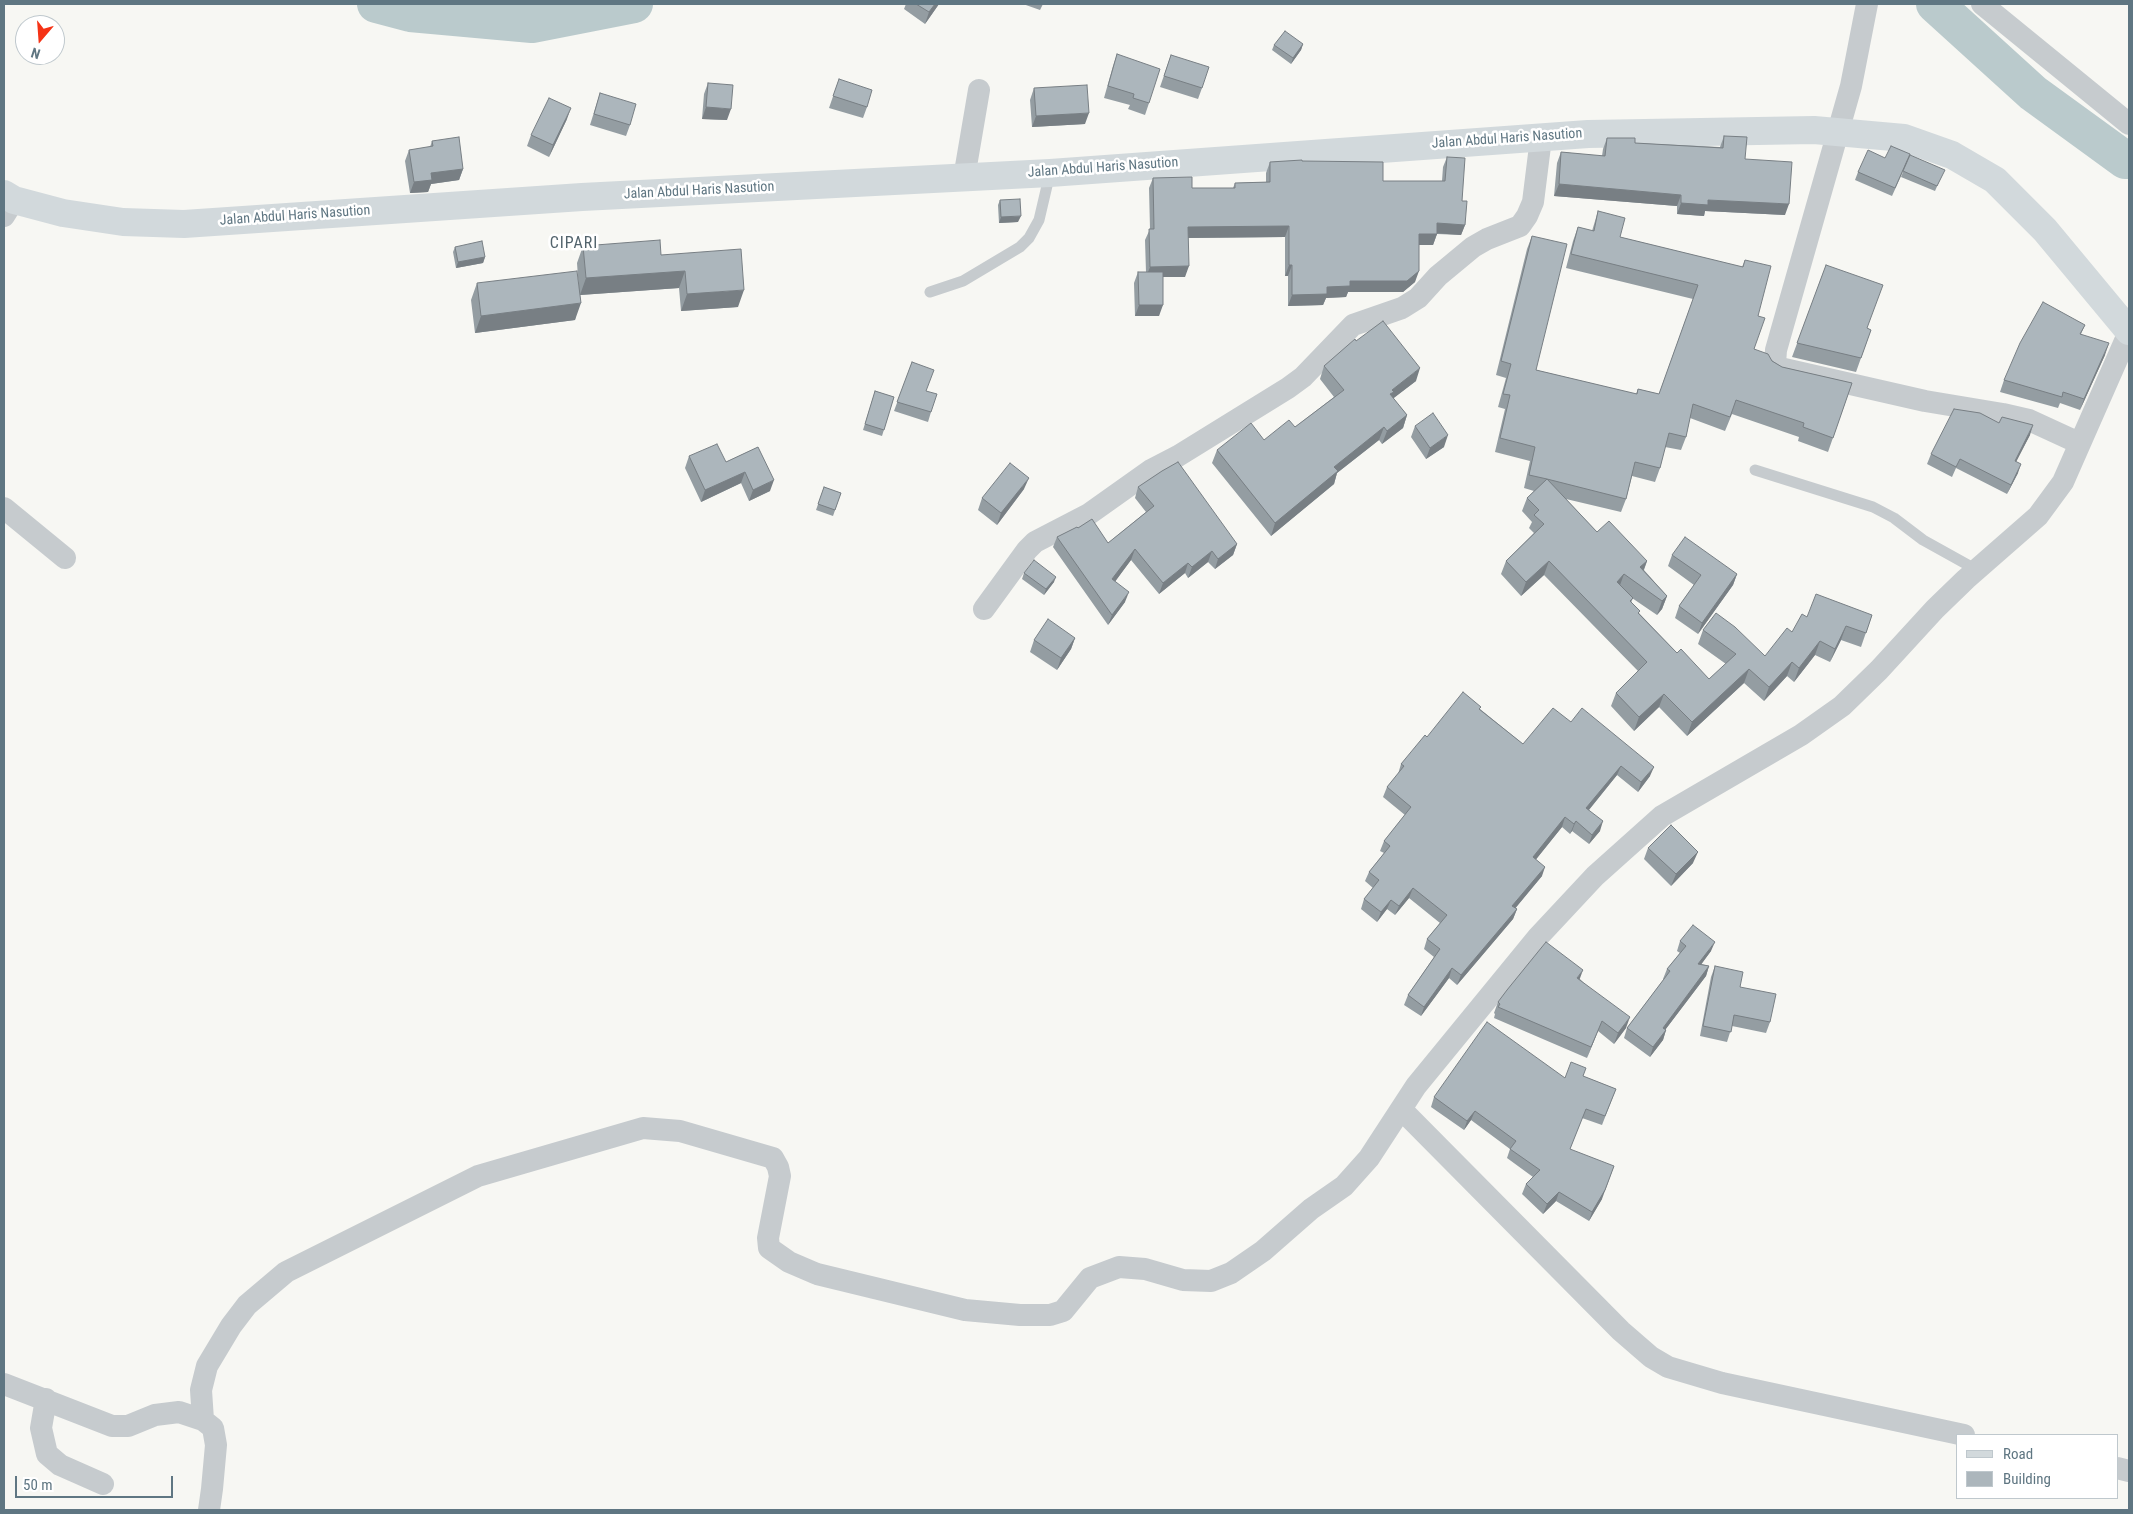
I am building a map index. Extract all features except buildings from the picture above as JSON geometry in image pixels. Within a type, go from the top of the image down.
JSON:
[{"type":"main road","name":"Jalan Abdul Haris Nasution","points":[[7,203],[123,222],[184,224],[582,197],[1050,173],[1588,134],[1814,130],[1904,138],[1952,155],[1994,180],[2045,230],[2129,331]]},
{"type":"street","points":[[1867,4],[1851,86],[1776,350],[1774,364],[1780,368],[1925,402],[2029,420],[2079,443]]},
{"type":"street","points":[[1982,4],[2129,124]]},
{"type":"street","points":[[964,178],[979,90]]},
{"type":"street","points":[[984,609],[1027,550],[1035,542],[1089,514],[1135,480],[1178,456],[1288,388],[1304,376],[1354,325],[1402,308],[1418,298],[1438,276],[1473,247],[1487,239],[1520,226],[1528,216],[1533,202],[1541,138]]},
{"type":"street","points":[[203,1420],[201,1390],[211,1359],[247,1305],[286,1272],[478,1176],[643,1128],[680,1131],[773,1158],[780,1176],[769,1232],[769,1248],[789,1262],[817,1274],[965,1310],[1020,1315],[1050,1315],[1063,1311],[1090,1278],[1119,1267],[1145,1269],[1183,1280],[1211,1281],[1231,1273],[1263,1251],[1311,1209],[1344,1186],[1369,1158],[1416,1086],[1538,937],[1595,876],[1662,816],[1801,735],[1842,706],[1879,670],[1934,609],[2038,516],[2063,482],[2129,331]]},
{"type":"street","points":[[4,508],[65,558]]},
{"type":"street","points":[[1401,1109],[1621,1331],[1651,1357],[1668,1367],[1722,1383],[1959,1434]]},
{"type":"street","points":[[4,1384],[112,1426],[128,1426],[155,1415],[179,1412],[203,1420],[213,1428],[216,1445],[208,1510]]},
{"type":"street","points":[[46,1399],[41,1428],[47,1454],[65,1468],[103,1484]]},
{"type":"lane","points":[[930,292],[963,281],[1020,246],[1029,238],[1039,220],[1050,173]]},
{"type":"lane","points":[[1755,470],[1873,507],[1894,518],[1922,540],[1977,570]]},
{"type":"waterway","points":[[376,4],[410,13],[532,24],[634,4]]},
{"type":"waterway","points":[[1935,4],[2033,93],[2125,160],[2129,160]]},
{"type":"district","name":"CIPARI","points":[[574,244]]}]
